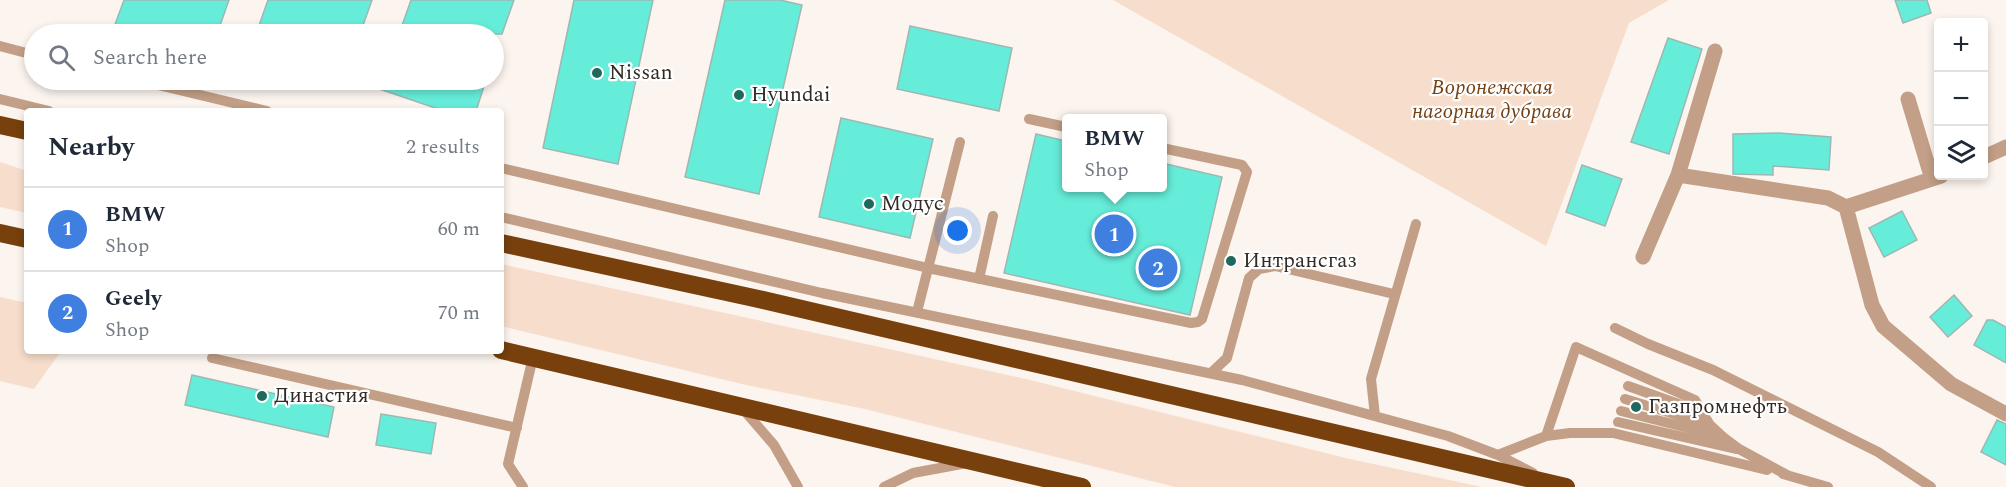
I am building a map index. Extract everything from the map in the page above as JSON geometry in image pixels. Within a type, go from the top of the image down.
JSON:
[{"type":"highway","points":[[0,124],[24,130]]},
{"type":"highway","points":[[0,233],[24,238]]},
{"type":"highway","points":[[504,244],[766,301],[1562,486]]},
{"type":"highway","points":[[504,351],[1082,487]]},
{"type":"street","points":[[1643,257],[1678,176],[1715,51]]},
{"type":"street","points":[[1908,99],[1934,171]]},
{"type":"street","points":[[1988,155],[2006,147]]},
{"type":"street","points":[[1678,176],[1828,198],[1846,207],[1934,178]]},
{"type":"street","points":[[1846,207],[1872,305],[1883,326],[1951,384],[2006,414]]},
{"type":"lane","points":[[0,46],[24,52]]},
{"type":"lane","points":[[179,90],[254,108]]},
{"type":"lane","points":[[0,99],[37,108]]},
{"type":"lane","points":[[1029,119],[1062,126]]},
{"type":"lane","points":[[917,312],[960,142]]},
{"type":"lane","points":[[504,169],[928,268],[1191,323],[1198,322],[1202,319],[1247,172],[1242,165],[1167,149]]},
{"type":"lane","points":[[979,279],[993,216]]},
{"type":"lane","points":[[504,219],[822,293],[1211,373],[1448,436],[1498,455],[1562,486]]},
{"type":"lane","points":[[1375,416],[1371,379],[1416,224]]},
{"type":"lane","points":[[1211,373],[1227,358],[1249,278],[1259,269],[1275,266],[1394,294]]},
{"type":"lane","points":[[1615,328],[1713,370],[1878,452],[1930,487]]},
{"type":"lane","points":[[1546,436],[1576,347],[1695,400],[1710,425],[1739,449],[1787,476]]},
{"type":"lane","points":[[523,487],[508,464],[533,357]]},
{"type":"lane","points":[[212,358],[517,428]]},
{"type":"lane","points":[[1616,427],[1633,372]]},
{"type":"lane","points":[[1628,386],[1701,412]]},
{"type":"lane","points":[[1625,399],[1710,425]]},
{"type":"lane","points":[[740,406],[774,445],[798,487]]},
{"type":"lane","points":[[1621,411],[1724,436]]},
{"type":"lane","points":[[1498,455],[1546,436],[1616,427],[1739,449]]},
{"type":"lane","points":[[1616,427],[1828,487]]},
{"type":"lane","points":[[884,487],[913,473],[976,462]]},
{"type":"green space","name":"Воронежская нагорная дубрава","points":[[1113,0],[1669,0],[1629,23],[1546,246]]},
{"type":"green space","points":[[0,162],[24,170],[24,212],[0,207]]},
{"type":"green space","points":[[504,265],[1026,379],[1350,459],[1482,487],[1175,487],[865,409],[746,385],[504,327]]},
{"type":"green space","points":[[0,297],[24,302],[24,354],[59,354],[34,389],[0,381]]},
{"type":"building","points":[[124,0],[229,0],[221,24],[115,24]]},
{"type":"building","points":[[268,0],[372,0],[364,24],[260,24]]},
{"type":"building","points":[[411,0],[514,0],[504,28],[504,24],[403,24]]},
{"type":"building","points":[[574,0],[653,0],[618,164],[543,148]]},
{"type":"building","points":[[725,0],[780,0],[802,5],[759,194],[685,177]]},
{"type":"building","points":[[1895,0],[1927,0],[1931,13],[1903,23]]},
{"type":"building","points":[[910,26],[1012,48],[999,111],[897,89]]},
{"type":"building","points":[[1668,38],[1702,49],[1669,154],[1631,142]]},
{"type":"building","points":[[382,90],[483,90],[477,108],[435,108]]},
{"type":"building","points":[[841,118],[933,139],[910,238],[819,217]]},
{"type":"building","points":[[1779,133],[1831,137],[1829,170],[1773,166],[1773,175],[1733,174],[1733,134]]},
{"type":"building","points":[[1036,134],[1062,140],[1062,192],[1167,192],[1167,164],[1222,177],[1190,315],[1004,273]]},
{"type":"building","points":[[1582,165],[1622,179],[1605,226],[1566,212]]},
{"type":"building","points":[[1902,211],[1917,240],[1884,257],[1869,228]]},
{"type":"building","points":[[1954,295],[1972,316],[1948,337],[1930,317]]},
{"type":"building","points":[[1987,320],[1993,320],[2006,327],[2006,363],[1974,345]]},
{"type":"building","points":[[192,375],[334,407],[328,437],[185,405]]},
{"type":"building","points":[[381,414],[436,423],[431,454],[376,445]]},
{"type":"building","points":[[1997,420],[2006,424],[2006,465],[1981,452]]},
{"type":"place","name":"Nissan","points":[[597,73]]},
{"type":"place","name":"Hyundai","points":[[739,95]]},
{"type":"place","name":"Модус","points":[[869,204]]},
{"type":"place","name":"BMW","points":[[1114,234]]},
{"type":"place","name":"Интрансгаз","points":[[1231,261]]},
{"type":"place","name":"Geely","points":[[1158,268]]},
{"type":"place","name":"Династия","points":[[262,396]]},
{"type":"place","name":"Газпромнефть","points":[[1636,407]]}]
